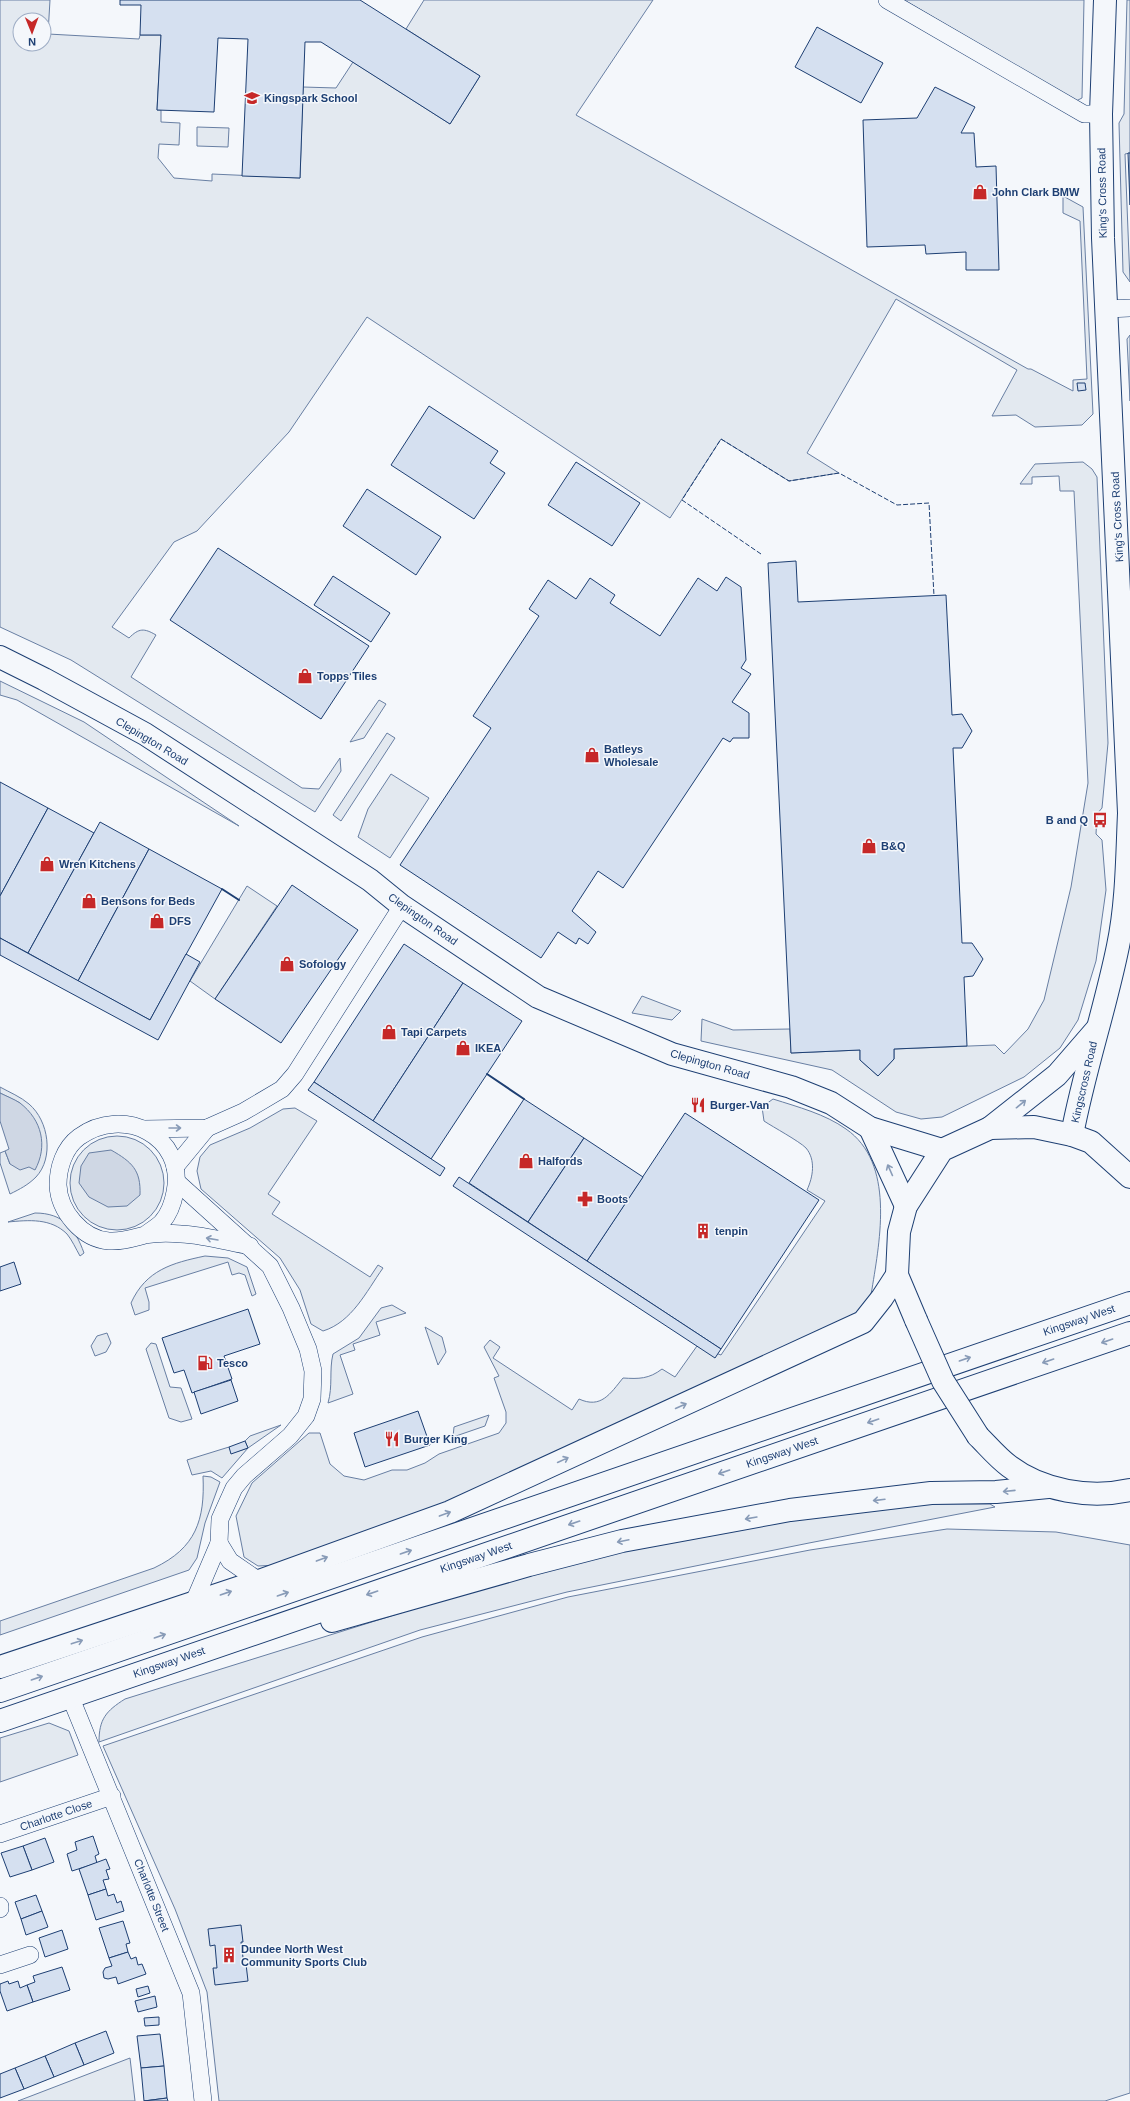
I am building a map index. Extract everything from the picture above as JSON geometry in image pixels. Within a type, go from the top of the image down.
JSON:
[{"type":"main road","name":"King's Cross Road","points":[[1096,1030],[1118,946],[1126,887],[1129,813],[1126,649],[1103,238],[1101,114],[1105,0]]},
{"type":"main road","name":"Clepington Road","points":[[0,657],[44,679],[144,734],[350,867],[402,906],[538,997],[672,1054],[791,1087],[831,1103],[870,1128],[942,1150]]},
{"type":"main road","name":"Kingscross Road","points":[[990,1128],[1057,1075],[1096,1030]]},
{"type":"main road","name":"Kingscross Road","points":[[1072,1134],[1081,1090],[1090,1063],[1096,1030]]},
{"type":"main road","points":[[1048,1487],[1009,1466],[978,1436],[943,1381],[897,1275],[899,1232],[906,1206],[942,1150],[990,1128],[1034,1127],[1072,1134],[1091,1142],[1130,1177]]},
{"type":"main road","points":[[870,1128],[906,1206]]},
{"type":"main road","points":[[0,1666],[194,1604],[450,1512],[832,1338],[862,1322],[882,1298],[897,1275]]},
{"type":"main road","name":"Kingsway West","points":[[0,1691],[1130,1303]]},
{"type":"main road","name":"Kingsway West","points":[[0,1721],[1130,1333]]},
{"type":"main road","points":[[70,1696],[521,1567],[622,1541],[798,1510],[931,1493],[996,1492],[1048,1487],[1085,1493],[1126,1493]]},
{"type":"street","points":[[887,0],[1084,114],[1101,114]]},
{"type":"street","points":[[1107,309],[1130,308]]},
{"type":"street","points":[[144,1129],[207,1128],[244,1112],[282,1088],[295,1074],[402,906]]},
{"type":"street","points":[[194,1604],[219,1544],[220,1519],[234,1488],[244,1476],[290,1436],[306,1416],[312,1399],[313,1371],[305,1342],[291,1308],[270,1266],[176,1174],[164,1144],[144,1129],[129,1124],[113,1123],[97,1126],[78,1138],[64,1156],[58,1174],[58,1190],[63,1206],[72,1221],[86,1232],[108,1241],[132,1240],[145,1235],[162,1222],[173,1203],[176,1174],[207,1128]]},
{"type":"street","points":[[145,1235],[182,1234],[250,1246]]},
{"type":"street","points":[[219,1544],[230,1561],[259,1581]]},
{"type":"street","name":"Charlotte Street","points":[[70,1696],[191,1992],[203,2101]]},
{"type":"street","name":"Charlotte Close","points":[[0,1834],[112,1796]]},
{"type":"street","points":[[1,1959],[30,1955]]},
{"type":"shaded area","points":[[0,0],[50,0],[49,12],[12,12],[12,52],[52,52],[52,34],[139,39],[140,35],[161,35],[157,110],[161,110],[161,122],[180,123],[179,145],[159,144],[158,158],[174,178],[212,181],[212,174],[300,178],[303,87],[336,88],[353,62],[450,124],[480,76],[406,29],[424,0],[653,0],[576,115],[1028,369],[1031,369],[1073,391],[1073,380],[1087,379],[1080,221],[1063,213],[1063,196],[1083,207],[1093,414],[1082,425],[1035,427],[1016,415],[992,416],[1017,370],[896,299],[807,453],[839,473],[789,481],[721,439],[670,518],[367,317],[289,432],[197,531],[174,542],[112,627],[129,638],[136,632],[142,630],[156,635],[131,677],[302,788],[319,789],[340,758],[341,771],[315,812],[71,660],[0,627]]},
{"type":"shaded area","points":[[904,0],[1084,0],[1082,98],[1076,101]]},
{"type":"shaded area","points":[[1127,0],[1130,0],[1130,153],[1125,154],[1130,282],[1123,272],[1119,123],[1124,114]]},
{"type":"shaded area","points":[[197,127],[229,128],[228,147],[197,146]]},
{"type":"shaded area","points":[[1130,335],[1130,401],[1127,339]]},
{"type":"shaded area","points":[[1083,462],[1092,469],[1097,477],[1108,743],[1102,808],[1097,814],[1096,834],[1102,840],[1106,890],[1096,961],[1078,1020],[1060,1048],[1024,1077],[942,1117],[921,1119],[896,1112],[832,1070],[701,1041],[702,1019],[733,1030],[790,1029],[791,1053],[860,1050],[860,1060],[878,1076],[894,1059],[894,1049],[995,1045],[1004,1054],[1028,1029],[1044,1000],[1071,887],[1088,783],[1074,491],[1060,491],[1059,476],[1032,477],[1032,484],[1020,484],[1035,464]]},
{"type":"shaded area","points":[[0,681],[84,722],[239,826],[17,700],[0,695]]},
{"type":"shaded area","points":[[379,700],[386,704],[364,738],[350,742]]},
{"type":"shaded area","points":[[387,733],[395,738],[341,821],[333,815]]},
{"type":"shaded area","points":[[391,774],[429,798],[390,858],[358,837],[368,809]]},
{"type":"shaded area","points":[[247,886],[277,906],[215,999],[190,981]]},
{"type":"shaded area","points":[[642,996],[681,1011],[672,1020],[632,1013]]},
{"type":"shaded area","points":[[0,1087],[22,1099],[36,1111],[45,1130],[47,1140],[47,1150],[42,1169],[30,1182],[21,1189],[10,1194],[0,1163],[0,1153],[5,1151],[10,1164],[20,1103],[0,1093]]},
{"type":"shaded area","points":[[0,1093],[20,1103],[38,1125],[42,1143],[39,1161],[35,1170],[29,1167],[20,1170],[10,1164],[5,1151],[9,1149],[0,1121]]},
{"type":"shaded area","points":[[773,1099],[811,1111],[846,1129],[862,1144],[872,1161],[878,1181],[880,1203],[878,1248],[870,1299],[858,1313],[381,1532],[278,1565],[258,1566],[244,1557],[236,1516],[252,1483],[309,1433],[320,1433],[330,1464],[344,1476],[364,1480],[392,1470],[407,1470],[425,1463],[439,1454],[499,1433],[506,1423],[506,1412],[494,1378],[499,1376],[484,1347],[490,1340],[500,1347],[493,1358],[572,1410],[579,1399],[587,1402],[593,1402],[604,1398],[623,1378],[644,1378],[653,1375],[662,1369],[675,1377],[697,1346],[721,1355],[825,1201],[807,1190],[811,1180],[812,1163],[806,1148],[764,1121],[762,1107]]},
{"type":"shaded area","points":[[295,1108],[317,1121],[268,1194],[280,1202],[272,1214],[370,1277],[378,1265],[383,1268],[358,1305],[342,1321],[323,1331],[311,1324],[300,1290],[280,1258],[201,1189],[197,1171],[200,1157],[210,1145],[250,1128],[283,1109]]},
{"type":"shaded area","points":[[117,1136],[135,1139],[150,1150],[161,1165],[164,1183],[161,1201],[150,1216],[135,1227],[117,1230],[99,1227],[84,1216],[73,1201],[70,1183],[73,1165],[84,1150],[99,1139]]},
{"type":"shaded area","points":[[111,1150],[130,1163],[139,1179],[140,1195],[127,1206],[108,1207],[89,1197],[79,1183],[81,1166],[89,1153]]},
{"type":"shaded area","points":[[35,1213],[53,1216],[67,1224],[72,1229],[84,1253],[80,1256],[67,1234],[54,1225],[39,1221],[8,1222]]},
{"type":"shaded area","points":[[205,1256],[228,1258],[247,1267],[256,1294],[252,1296],[245,1275],[239,1273],[232,1275],[228,1262],[145,1288],[149,1302],[149,1310],[135,1315],[131,1303],[137,1292],[152,1275],[171,1265]]},
{"type":"shaded area","points":[[392,1305],[406,1313],[376,1322],[380,1335],[353,1344],[355,1350],[340,1355],[353,1394],[328,1403],[333,1354],[359,1338],[381,1308]]},
{"type":"shaded area","points":[[425,1327],[442,1337],[446,1352],[438,1365]]},
{"type":"shaded area","points":[[107,1333],[111,1343],[106,1352],[95,1356],[91,1346],[97,1336]]},
{"type":"shaded area","points":[[151,1343],[156,1344],[170,1387],[181,1388],[192,1419],[181,1422],[169,1418],[146,1349]]},
{"type":"shaded area","points":[[489,1415],[485,1426],[453,1437],[454,1427]]},
{"type":"shaded area","points":[[281,1425],[248,1448],[245,1441],[250,1436]]},
{"type":"shaded area","points":[[229,1447],[232,1453],[248,1448],[222,1478],[211,1471],[192,1475],[187,1460]]},
{"type":"shaded area","points":[[203,1476],[211,1477],[220,1482],[205,1523],[197,1558],[189,1570],[0,1635],[0,1621],[154,1568],[180,1551],[195,1531],[199,1519],[202,1506]]},
{"type":"shaded area","points":[[916,1504],[990,1504],[995,1507],[567,1592],[420,1630],[99,1742],[100,1727],[105,1716],[125,1699],[532,1572],[663,1542],[824,1515]]},
{"type":"shaded area","points":[[947,1529],[1056,1532],[1130,1545],[1130,2093],[1105,2101],[219,2101],[207,1992],[175,1909],[103,1746],[422,1637],[568,1597],[810,1550]]},
{"type":"shaded area","points":[[49,1723],[69,1731],[78,1755],[0,1782],[0,1738]]},
{"type":"shaded area","points":[[130,2058],[135,2101],[18,2101]]},
{"type":"building","points":[[120,0],[360,0],[480,76],[450,124],[321,42],[305,42],[300,178],[242,176],[248,39],[218,38],[214,112],[157,110],[161,35],[140,35],[141,5],[120,5]]},
{"type":"building","points":[[817,27],[883,63],[861,103],[795,67]]},
{"type":"building","points":[[935,87],[975,107],[961,133],[974,133],[976,167],[996,166],[999,270],[966,270],[966,252],[926,254],[925,245],[867,247],[863,120],[917,118]]},
{"type":"building","points":[[1128,153],[1130,153],[1130,205]]},
{"type":"building","points":[[1077,383],[1085,383],[1086,390],[1078,391]]},
{"type":"building","points":[[429,406],[498,451],[490,463],[505,473],[474,519],[391,465]]},
{"type":"building","points":[[576,462],[640,503],[612,546],[548,505]]},
{"type":"building","points":[[367,489],[441,537],[416,575],[343,526]]},
{"type":"building","points":[[218,548],[369,646],[321,719],[170,620]]},
{"type":"building","name":"B&Q","points":[[796,561],[798,602],[946,595],[952,715],[962,714],[972,731],[962,748],[953,748],[962,943],[972,943],[983,959],[973,976],[964,977],[967,1046],[894,1049],[894,1059],[878,1076],[860,1060],[860,1050],[791,1053],[768,563]]},
{"type":"building","points":[[333,576],[390,613],[371,642],[314,605]]},
{"type":"building","name":"Batleys Wholesale","points":[[726,577],[741,587],[746,660],[741,668],[751,674],[732,702],[749,713],[749,738],[733,738],[730,742],[723,738],[623,888],[598,871],[572,911],[596,932],[588,944],[579,938],[576,944],[558,932],[541,958],[400,865],[491,728],[473,716],[539,616],[529,609],[548,580],[576,599],[590,578],[615,595],[610,603],[660,636],[698,578],[717,591]]},
{"type":"building","points":[[0,782],[48,808],[0,896]]},
{"type":"building","name":"Wren Kitchens","points":[[48,808],[94,833],[28,953],[0,938],[0,896]]},
{"type":"building","name":"Bensons for Beds","points":[[100,822],[149,849],[78,981],[28,953]]},
{"type":"building","name":"DFS","points":[[149,849],[222,889],[150,1020],[78,981]]},
{"type":"building","name":"Sofology","points":[[292,885],[358,930],[281,1043],[215,999]]},
{"type":"building","points":[[0,938],[150,1020],[186,954],[200,962],[158,1040],[0,955]]},
{"type":"building","name":"Tapi Carpets","points":[[404,944],[463,983],[373,1121],[314,1082]]},
{"type":"building","name":"IKEA","points":[[463,983],[522,1021],[431,1159],[373,1121]]},
{"type":"building","points":[[314,1082],[445,1168],[440,1176],[308,1090]]},
{"type":"building","name":"Halfords","points":[[524,1099],[584,1138],[528,1222],[469,1183]]},
{"type":"building","name":"tenpin","points":[[685,1113],[819,1200],[721,1349],[587,1261]]},
{"type":"building","name":"Boots","points":[[584,1138],[643,1177],[587,1261],[528,1222]]},
{"type":"building","points":[[459,1177],[721,1349],[715,1358],[453,1186]]},
{"type":"building","points":[[14,1262],[21,1284],[0,1291],[0,1267]]},
{"type":"building","points":[[248,1309],[260,1344],[224,1356],[232,1379],[192,1393],[184,1370],[174,1373],[162,1338]]},
{"type":"building","points":[[231,1380],[238,1401],[201,1414],[194,1392]]},
{"type":"building","name":"Burger King","points":[[418,1411],[430,1445],[365,1467],[354,1433]]},
{"type":"building","points":[[245,1441],[248,1448],[231,1454],[229,1447]]},
{"type":"building","points":[[93,1836],[99,1854],[95,1856],[97,1863],[72,1871],[67,1854],[77,1850],[75,1842]]},
{"type":"building","points":[[45,1838],[54,1862],[32,1870],[23,1846]]},
{"type":"building","points":[[23,1846],[32,1870],[10,1877],[1,1853]]},
{"type":"building","points":[[106,1859],[110,1869],[106,1870],[109,1879],[103,1880],[106,1889],[88,1895],[79,1869]]},
{"type":"building","points":[[106,1889],[108,1896],[114,1894],[117,1903],[121,1901],[124,1911],[96,1920],[88,1895]]},
{"type":"building","points":[[36,1895],[42,1911],[21,1919],[15,1902]]},
{"type":"building","points":[[42,1911],[48,1927],[26,1935],[21,1919]]},
{"type":"building","points":[[123,1921],[130,1943],[126,1944],[128,1952],[109,1958],[99,1928]]},
{"type":"building","name":"Dundee North West Community Sports Club","points":[[241,1925],[243,1942],[241,1942],[248,1981],[215,1985],[213,1968],[217,1968],[215,1945],[210,1946],[208,1929]]},
{"type":"building","points":[[62,1930],[68,1949],[45,1957],[39,1938]]},
{"type":"building","points":[[128,1952],[131,1959],[136,1957],[138,1965],[142,1964],[146,1974],[118,1984],[116,1977],[108,1979],[104,1978],[103,1972],[105,1968],[112,1966],[109,1958]]},
{"type":"building","points":[[62,1967],[70,1990],[33,2002],[27,1985],[35,1982],[33,1976]]},
{"type":"building","points":[[8,1981],[9,1984],[18,1981],[20,1988],[27,1985],[33,2002],[7,2011],[0,1991],[0,1984]]},
{"type":"building","points":[[148,1986],[150,1993],[138,1997],[136,1989]]},
{"type":"building","points":[[155,1996],[157,2007],[138,2012],[135,2001]]},
{"type":"building","points":[[159,2017],[159,2025],[145,2026],[144,2018]]},
{"type":"building","points":[[106,2031],[114,2053],[84,2065],[75,2043]]},
{"type":"building","points":[[160,2034],[164,2066],[141,2068],[137,2036]]},
{"type":"building","points":[[75,2043],[84,2065],[54,2077],[45,2056]]},
{"type":"building","points":[[45,2056],[54,2077],[24,2089],[15,2068]]},
{"type":"building","points":[[164,2066],[167,2098],[144,2101],[141,2068]]},
{"type":"building","points":[[15,2068],[24,2089],[0,2098],[0,2074]]},
{"type":"building","points":[[167,2098],[168,2101],[144,2101]]},
{"type":"fence","points":[[761,554],[682,500],[721,439],[789,481],[839,473],[897,505],[929,503],[934,596]]},
{"type":"wall","points":[[222,889],[239,900]]},
{"type":"wall","points":[[487,1074],[524,1099]]},
{"type":"place","name":"Kingspark School","points":[[252,98]]},
{"type":"place","name":"John Clark BMW","points":[[980,192]]},
{"type":"place","name":"Topps Tiles","points":[[305,676]]},
{"type":"place","name":"Batleys Wholesale","points":[[592,755]]},
{"type":"place","name":"B and Q","points":[[1100,820]]},
{"type":"place","name":"B&Q","points":[[869,846]]},
{"type":"place","name":"Wren Kitchens","points":[[47,864]]},
{"type":"place","name":"Bensons for Beds","points":[[89,901]]},
{"type":"place","name":"DFS","points":[[157,921]]},
{"type":"place","name":"Sofology","points":[[287,964]]},
{"type":"place","name":"Tapi Carpets","points":[[389,1032]]},
{"type":"place","name":"IKEA","points":[[463,1048]]},
{"type":"place","name":"Burger-Van","points":[[698,1105]]},
{"type":"place","name":"Halfords","points":[[526,1161]]},
{"type":"place","name":"Boots","points":[[585,1199]]},
{"type":"place","name":"tenpin","points":[[703,1231]]},
{"type":"place","name":"Tesco","points":[[205,1363]]},
{"type":"place","name":"Burger King","points":[[392,1439]]},
{"type":"place","name":"Dundee North West Community Sports Club","points":[[229,1955]]}]
